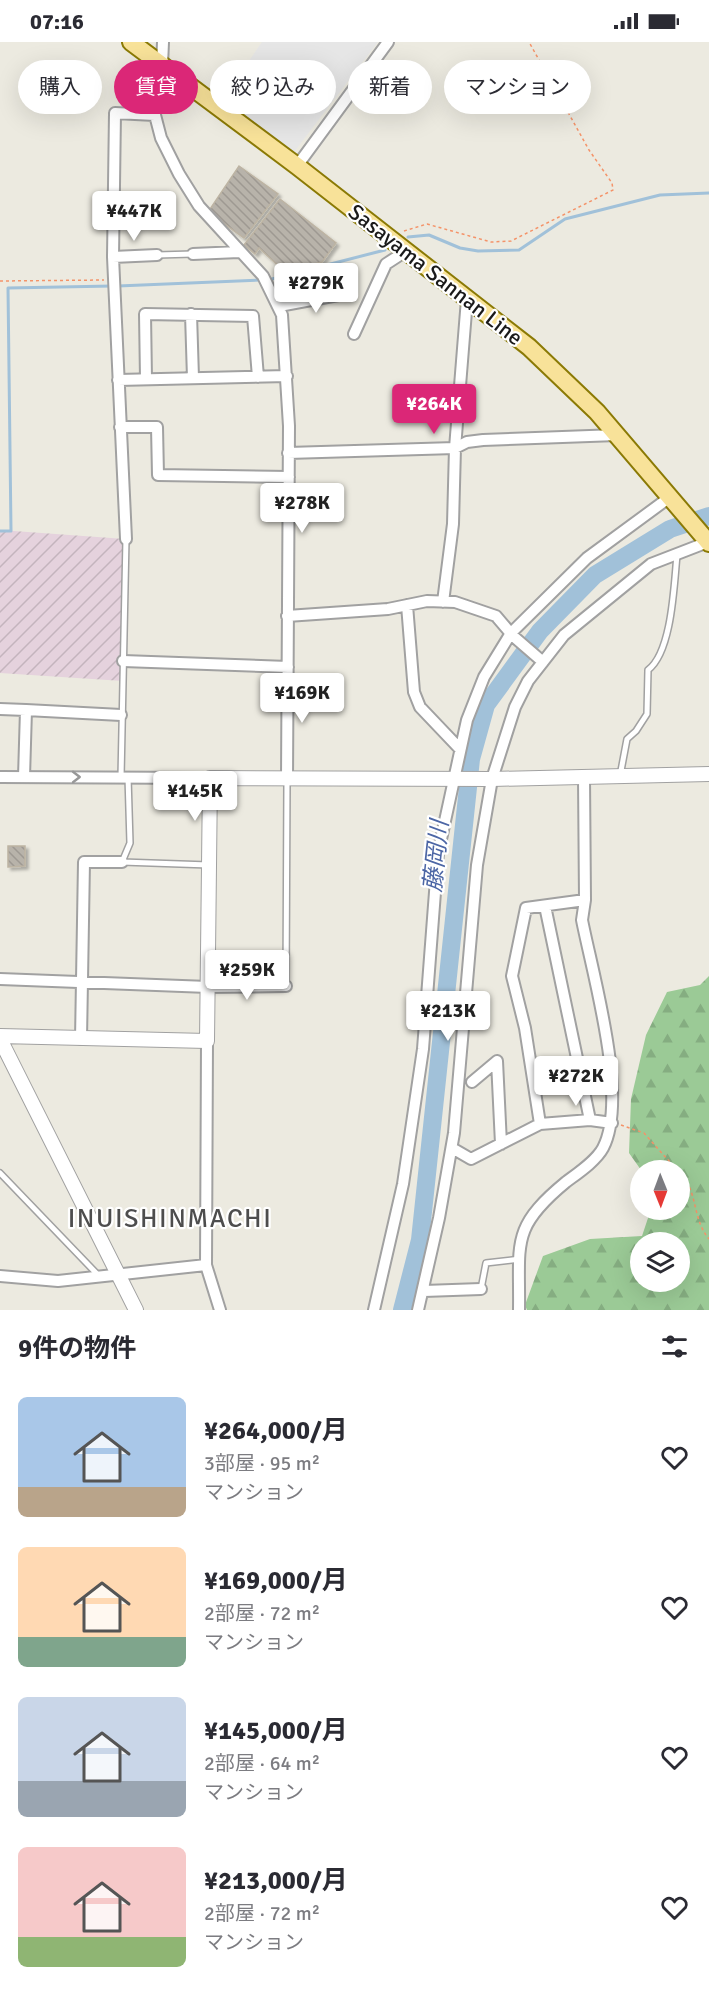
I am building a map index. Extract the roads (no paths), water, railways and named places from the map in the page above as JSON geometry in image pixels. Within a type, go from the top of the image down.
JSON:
[{"type":"main road","name":"Sasayama Sannan Line","points":[[131,42],[154,60]]},
{"type":"main road","name":"Sasayama Sannan Line","points":[[198,93],[297,166],[529,347],[597,412],[707,540]]},
{"type":"street","points":[[157,60],[163,42]]},
{"type":"street","points":[[297,166],[388,42]]},
{"type":"street","points":[[126,540],[112,257],[115,113],[155,115],[161,138],[187,189],[266,281],[282,315],[287,376],[289,477],[287,780]]},
{"type":"street","points":[[354,334],[386,264],[406,251]]},
{"type":"street","points":[[193,254],[239,252]]},
{"type":"street","points":[[112,257],[157,255]]},
{"type":"street","points":[[279,306],[349,293]]},
{"type":"street","points":[[443,602],[453,524],[455,448],[467,299]]},
{"type":"street","points":[[146,379],[145,314],[253,316],[258,377]]},
{"type":"street","points":[[191,314],[192,378]]},
{"type":"street","points":[[118,380],[287,376]]},
{"type":"street","points":[[120,427],[157,427],[158,475],[289,477]]},
{"type":"street","points":[[288,453],[455,448],[467,442],[483,440],[617,435]]},
{"type":"street","points":[[374,1310],[403,1184],[423,1049],[438,853],[467,720],[484,677],[512,635],[587,558],[673,501]]},
{"type":"street","points":[[418,1310],[424,1292],[452,1148],[477,865],[489,779],[515,706],[542,660],[564,635],[651,564],[707,540]]},
{"type":"street","points":[[287,616],[388,609],[443,602],[469,605],[495,615],[512,635],[542,660]]},
{"type":"street","points":[[407,605],[414,692],[420,707],[460,749]]},
{"type":"street","points":[[123,660],[288,667]]},
{"type":"street","points":[[0,709],[121,715]]},
{"type":"street","points":[[24,777],[26,710]]},
{"type":"street","points":[[0,777],[455,780],[620,778],[709,774]]},
{"type":"street","points":[[210,778],[206,1265],[220,1310]]},
{"type":"street","points":[[519,1310],[520,1242],[525,1224],[546,1198],[602,1150],[612,1123],[610,1054],[582,920],[585,900],[584,778]]},
{"type":"street","points":[[81,1039],[84,862],[122,862]]},
{"type":"street","points":[[540,1124],[525,1028],[512,976],[526,908],[585,900]]},
{"type":"street","points":[[545,906],[590,1120]]},
{"type":"street","points":[[0,979],[208,987],[286,986]]},
{"type":"street","points":[[136,1310],[0,1038],[207,1041]]},
{"type":"street","points":[[472,1082],[496,1061],[501,1144]]},
{"type":"street","points":[[452,1148],[471,1159],[540,1124],[590,1120],[612,1123]]},
{"type":"street","points":[[0,1276],[58,1281],[206,1265]]},
{"type":"street","points":[[424,1292],[481,1289]]},
{"type":"lane","points":[[157,255],[193,254]]},
{"type":"lane","points":[[126,540],[121,715],[130,843],[122,862],[211,866]]},
{"type":"lane","points":[[620,778],[627,739],[636,731],[647,714],[648,670],[658,663],[667,633],[677,554]]},
{"type":"lane","points":[[286,986],[287,780]]},
{"type":"lane","points":[[0,1173],[99,1276]]},
{"type":"lane","points":[[481,1289],[486,1263],[520,1259]]},
{"type":"waterway","points":[[408,237],[429,235],[460,248],[478,251],[519,250],[565,219],[660,195],[709,193]]},
{"type":"waterway","points":[[268,280],[385,250]]},
{"type":"waterway","points":[[118,286],[261,280]]},
{"type":"waterway","points":[[0,531],[11,531],[8,288],[112,286]]},
{"type":"waterway","name":"藤岡川","points":[[402,1310],[420,1240],[471,759],[486,705],[540,631],[595,575],[670,529],[709,516]]},
{"type":"district","name":"INUISHINMACHI","points":[[170,1218]]}]
